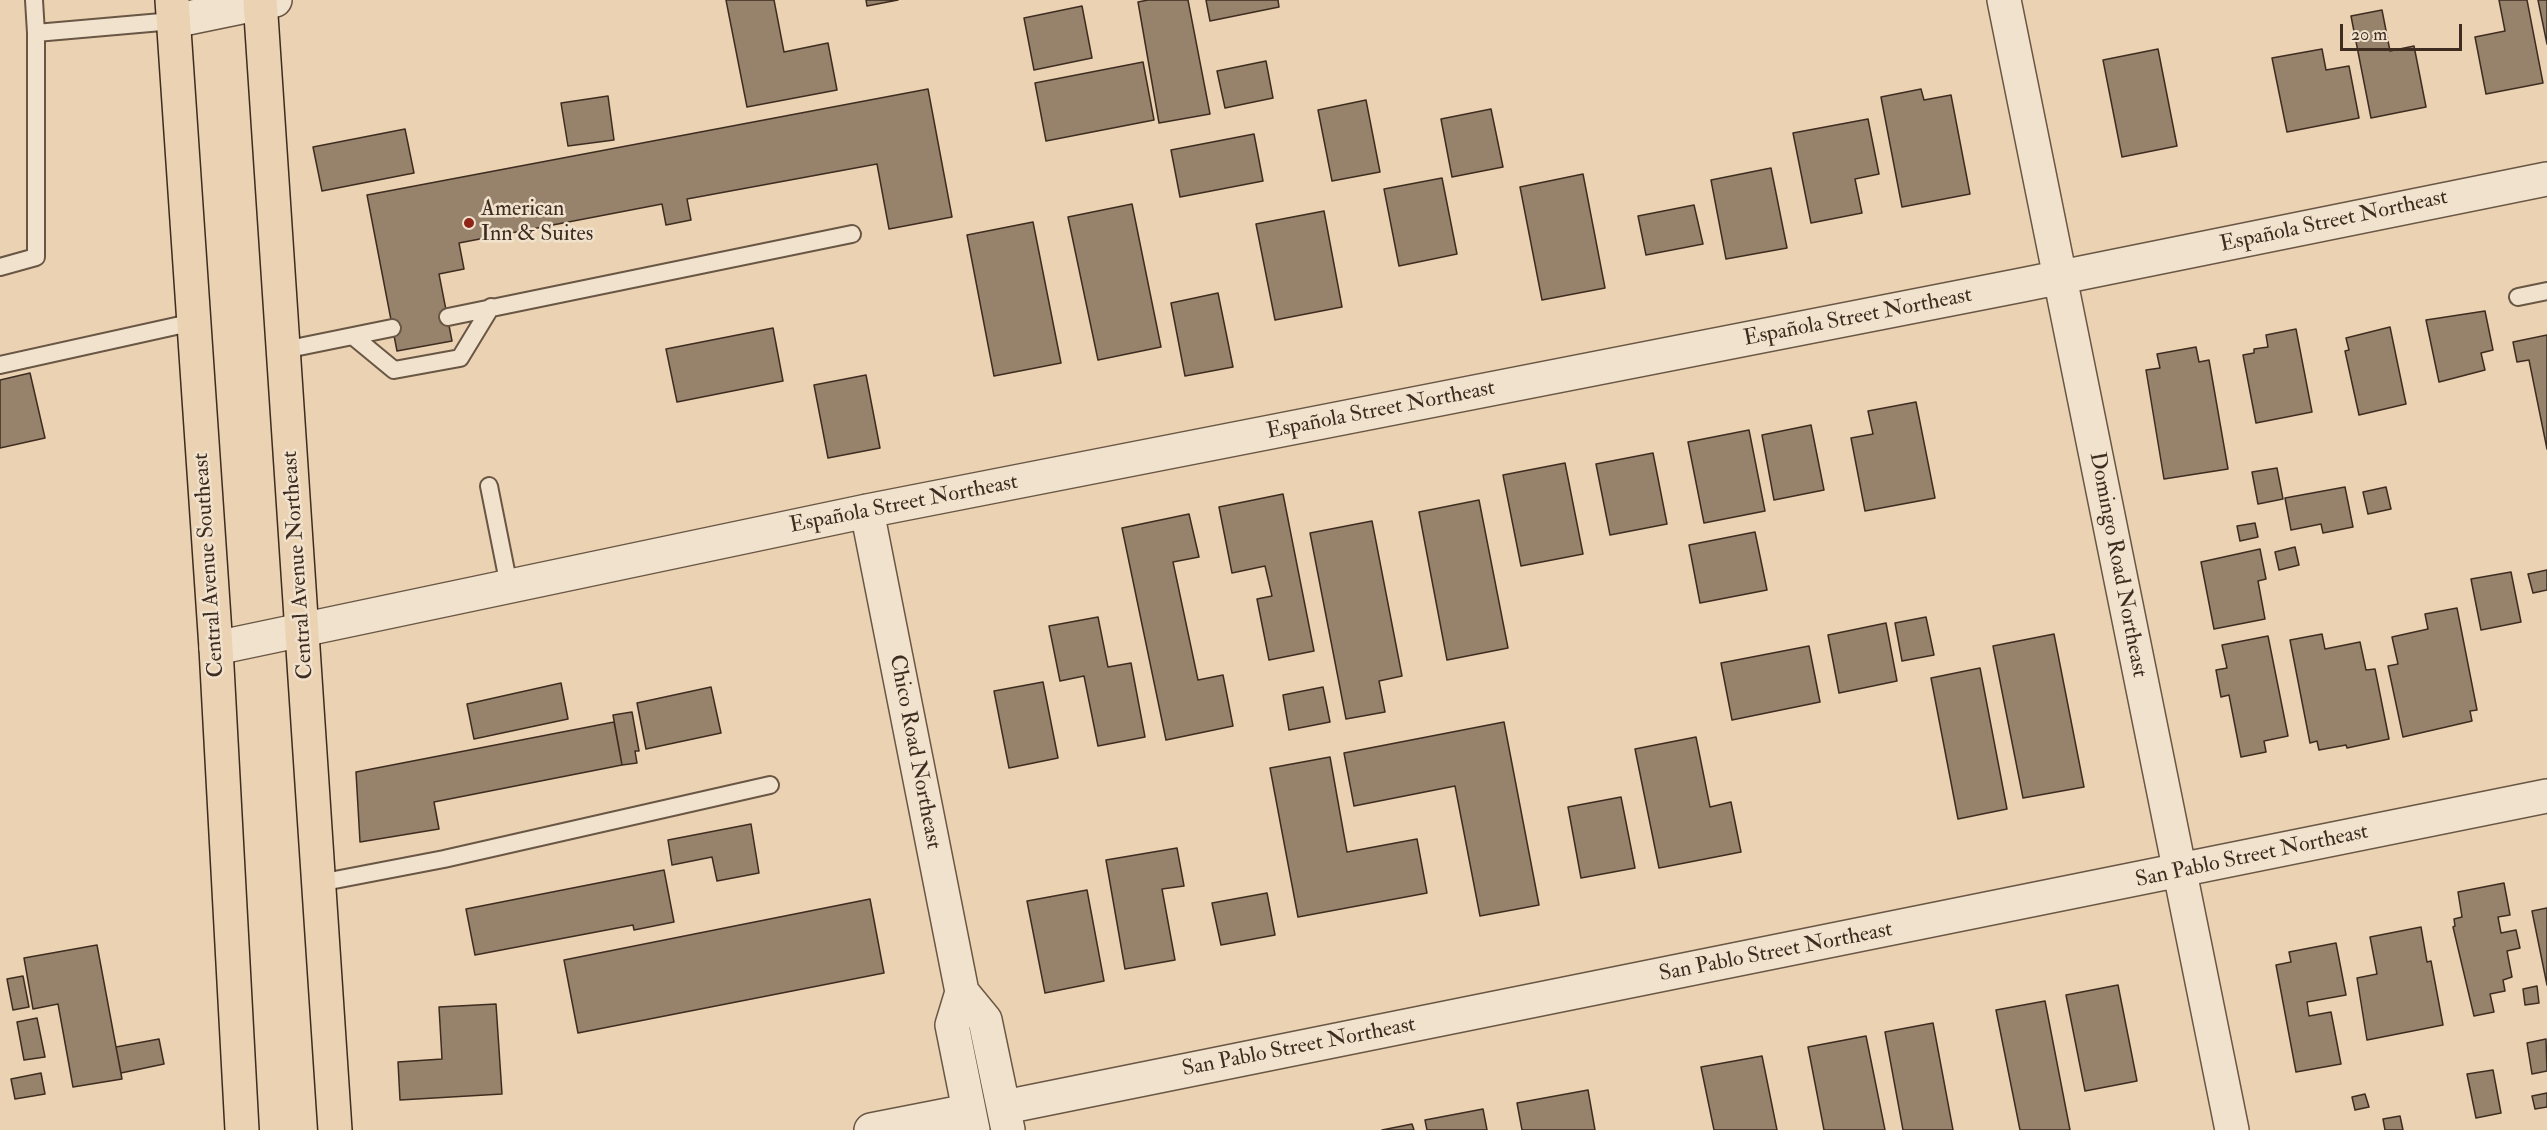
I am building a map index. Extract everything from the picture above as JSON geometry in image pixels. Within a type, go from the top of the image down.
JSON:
[{"type":"main road","name":"Central Avenue Northeast","points":[[265,1],[284,350],[319,883],[331,1129]]},
{"type":"main road","name":"Central Avenue Southeast","points":[[173,10],[216,648],[242,1130]]},
{"type":"street","name":"Domingo Road Northeast","points":[[2004,0],[2232,1130]]},
{"type":"street","points":[[173,10],[265,1]]},
{"type":"street","name":"Española Street Northeast","points":[[216,648],[867,511],[2059,278],[2547,179]]},
{"type":"street","name":"Chico Road Northeast","points":[[867,511],[962,992],[952,1025],[971,1120]]},
{"type":"street","name":"San Pablo Street Northeast","points":[[1006,1118],[2547,796]]},
{"type":"street","name":"Chico Road Northeast","points":[[962,992],[985,1020],[1006,1118]]},
{"type":"street","points":[[871,1130],[971,1120]]},
{"type":"lane","points":[[0,267],[36,257],[36,33],[33,0]]},
{"type":"lane","points":[[36,33],[173,10]]},
{"type":"lane","points":[[448,317],[852,234]]},
{"type":"lane","points":[[2518,297],[2547,291]]},
{"type":"lane","points":[[354,337],[394,370],[460,358],[491,307]]},
{"type":"lane","points":[[0,365],[194,322]]},
{"type":"lane","points":[[284,350],[392,328]]},
{"type":"lane","points":[[489,486],[509,586]]},
{"type":"lane","points":[[319,883],[444,859],[770,785]]},
{"type":"building","points":[[726,0],[774,0],[784,52],[828,43],[837,90],[747,107]]},
{"type":"building","points":[[866,0],[898,0],[867,6]]},
{"type":"building","points":[[1188,0],[1210,114],[1159,123],[1138,2]]},
{"type":"building","points":[[1206,0],[1278,0],[1279,7],[1210,21]]},
{"type":"building","points":[[2499,0],[2527,0],[2543,83],[2486,94],[2475,37],[2505,31]]},
{"type":"building","points":[[2538,0],[2547,0],[2547,44]]},
{"type":"building","points":[[1082,6],[1092,58],[1034,70],[1024,18]]},
{"type":"building","points":[[2382,10],[2390,51],[2414,46],[2426,107],[2371,118],[2351,16]]},
{"type":"building","points":[[2158,49],[2177,146],[2122,157],[2103,60]]},
{"type":"building","points":[[2322,49],[2326,70],[2349,66],[2359,118],[2287,132],[2272,58]]},
{"type":"building","points":[[1266,61],[1273,98],[1225,108],[1217,71]]},
{"type":"building","points":[[1143,62],[1154,120],[1046,141],[1035,83]]},
{"type":"building","name":"American Inn & Suites","points":[[928,89],[952,217],[889,229],[877,164],[687,199],[691,220],[666,225],[662,204],[459,243],[464,269],[439,274],[452,341],[397,351],[367,195]]},
{"type":"building","points":[[1921,89],[1924,100],[1951,95],[1970,194],[1902,207],[1881,97]]},
{"type":"building","points":[[608,96],[614,140],[568,146],[561,103]]},
{"type":"building","points":[[1366,100],[1380,172],[1332,181],[1318,110]]},
{"type":"building","points":[[1491,109],[1503,167],[1452,177],[1441,119]]},
{"type":"building","points":[[1868,119],[1879,174],[1855,179],[1862,213],[1811,223],[1793,133]]},
{"type":"building","points":[[405,129],[414,173],[322,191],[313,147]]},
{"type":"building","points":[[1254,134],[1263,181],[1180,197],[1171,150]]},
{"type":"building","points":[[1771,168],[1787,248],[1726,259],[1711,180]]},
{"type":"building","points":[[1583,174],[1605,288],[1542,300],[1520,187]]},
{"type":"building","points":[[1442,178],[1457,254],[1399,266],[1384,189]]},
{"type":"building","points":[[1132,204],[1161,347],[1098,360],[1068,217]]},
{"type":"building","points":[[1694,205],[1703,244],[1646,255],[1638,216]]},
{"type":"building","points":[[1324,211],[1342,307],[1275,320],[1256,224]]},
{"type":"building","points":[[1033,222],[1061,363],[994,376],[967,235]]},
{"type":"building","points":[[1218,293],[1233,367],[1185,376],[1171,303]]},
{"type":"building","points":[[2485,311],[2493,350],[2481,353],[2485,370],[2439,382],[2426,320]]},
{"type":"building","points":[[2390,327],[2406,404],[2359,415],[2345,351],[2349,350],[2346,338]]},
{"type":"building","points":[[773,328],[783,381],[677,402],[666,349]]},
{"type":"building","points":[[2296,329],[2312,412],[2256,423],[2243,355],[2254,353],[2254,349],[2268,347],[2266,335]]},
{"type":"building","points":[[2547,335],[2547,449],[2529,360],[2517,362],[2513,342]]},
{"type":"building","points":[[2196,347],[2199,362],[2209,360],[2228,469],[2164,479],[2146,370],[2160,368],[2157,354]]},
{"type":"building","points":[[30,373],[45,438],[0,448],[0,380]]},
{"type":"building","points":[[866,375],[880,448],[828,458],[814,385]]},
{"type":"building","points":[[1916,402],[1935,498],[1865,511],[1851,438],[1873,434],[1868,411]]},
{"type":"building","points":[[1811,425],[1824,490],[1774,500],[1762,435]]},
{"type":"building","points":[[1749,430],[1765,511],[1704,523],[1688,442]]},
{"type":"building","points":[[1653,453],[1667,524],[1610,535],[1596,464]]},
{"type":"building","points":[[1565,463],[1583,554],[1521,566],[1503,475]]},
{"type":"building","points":[[2277,468],[2283,499],[2258,504],[2252,472]]},
{"type":"building","points":[[2345,487],[2353,527],[2323,533],[2321,524],[2291,530],[2285,498]]},
{"type":"building","points":[[2386,487],[2391,509],[2368,514],[2363,492]]},
{"type":"building","points":[[1283,494],[1314,651],[1269,660],[1257,599],[1272,596],[1265,566],[1232,573],[1219,507]]},
{"type":"building","points":[[1479,500],[1508,648],[1447,660],[1419,512]]},
{"type":"building","points":[[1189,514],[1199,557],[1173,562],[1198,680],[1223,675],[1233,726],[1166,740],[1122,528]]},
{"type":"building","points":[[1372,521],[1402,676],[1379,681],[1385,712],[1346,719],[1310,533]]},
{"type":"building","points":[[2255,523],[2258,537],[2240,541],[2237,526]]},
{"type":"building","points":[[1755,532],[1767,590],[1700,603],[1689,545]]},
{"type":"building","points":[[2295,547],[2299,565],[2279,570],[2275,552]]},
{"type":"building","points":[[2260,549],[2266,579],[2258,581],[2265,619],[2214,629],[2201,562]]},
{"type":"building","points":[[2547,570],[2547,590],[2533,593],[2528,574]]},
{"type":"building","points":[[2511,572],[2521,622],[2481,630],[2471,579]]},
{"type":"building","points":[[2457,608],[2477,710],[2470,711],[2472,721],[2403,737],[2388,666],[2398,664],[2392,637],[2428,629],[2425,614]]},
{"type":"building","points":[[1098,617],[1108,667],[1131,663],[1145,737],[1098,746],[1084,676],[1060,681],[1049,626]]},
{"type":"building","points":[[1926,617],[1934,655],[1902,661],[1895,623]]},
{"type":"building","points":[[1886,623],[1897,681],[1839,693],[1828,635]]},
{"type":"building","points":[[2054,634],[2084,787],[2023,798],[1993,646]]},
{"type":"building","points":[[2322,634],[2325,649],[2360,642],[2366,670],[2375,669],[2389,739],[2347,748],[2346,745],[2319,750],[2317,741],[2310,743],[2290,640]]},
{"type":"building","points":[[2268,636],[2288,736],[2264,741],[2266,752],[2241,757],[2229,695],[2221,697],[2216,670],[2227,668],[2222,645]]},
{"type":"building","points":[[1809,646],[1820,702],[1732,720],[1721,663]]},
{"type":"building","points":[[1980,668],[2007,809],[1958,819],[1931,678]]},
{"type":"building","points":[[1043,682],[1058,758],[1009,768],[994,691]]},
{"type":"building","points":[[561,683],[568,719],[474,739],[467,704]]},
{"type":"building","points":[[711,687],[721,733],[646,749],[637,703]]},
{"type":"building","points":[[1323,687],[1330,722],[1289,730],[1283,695]]},
{"type":"building","points":[[632,712],[639,751],[635,751],[637,763],[622,765],[613,715]]},
{"type":"building","points":[[614,722],[622,765],[434,802],[439,829],[360,842],[356,772]]},
{"type":"building","points":[[1504,722],[1539,905],[1480,916],[1455,786],[1354,806],[1344,753]]},
{"type":"building","points":[[1696,737],[1710,807],[1731,802],[1741,852],[1659,868],[1635,749]]},
{"type":"building","points":[[1330,757],[1347,852],[1417,839],[1427,893],[1298,917],[1270,768]]},
{"type":"building","points":[[1621,797],[1635,868],[1581,878],[1568,807]]},
{"type":"building","points":[[751,824],[759,873],[717,881],[712,857],[672,865],[668,840]]},
{"type":"building","points":[[1177,848],[1184,886],[1162,889],[1175,960],[1125,969],[1106,860]]},
{"type":"building","points":[[664,870],[674,922],[634,930],[633,925],[475,955],[466,909]]},
{"type":"building","points":[[2504,883],[2510,915],[2498,917],[2501,933],[2516,930],[2520,948],[2507,951],[2512,977],[2503,980],[2505,991],[2490,994],[2494,1012],[2474,1016],[2453,927],[2455,926],[2454,919],[2462,917],[2458,892]]},
{"type":"building","points":[[1087,890],[1104,981],[1045,993],[1027,901]]},
{"type":"building","points":[[1267,893],[1275,935],[1221,945],[1212,903]]},
{"type":"building","points":[[870,899],[884,973],[578,1033],[564,960]]},
{"type":"building","points":[[2547,908],[2547,985],[2532,911]]},
{"type":"building","points":[[2421,927],[2427,962],[2431,961],[2443,1025],[2367,1040],[2357,978],[2377,974],[2370,937]]},
{"type":"building","points":[[2336,943],[2346,995],[2307,1002],[2309,1016],[2331,1012],[2341,1064],[2296,1072],[2276,965],[2291,962],[2289,952]]},
{"type":"building","points":[[97,945],[122,1079],[73,1087],[58,1004],[33,1009],[24,958]]},
{"type":"building","points":[[23,976],[29,1007],[13,1010],[7,979]]},
{"type":"building","points":[[2118,985],[2137,1081],[2085,1091],[2066,995]]},
{"type":"building","points":[[2537,986],[2539,1003],[2525,1005],[2523,989]]},
{"type":"building","points":[[2045,1001],[2070,1130],[2020,1130],[1996,1010]]},
{"type":"building","points":[[496,1004],[502,1094],[400,1100],[398,1062],[442,1059],[439,1007]]},
{"type":"building","points":[[37,1018],[45,1057],[24,1060],[17,1022]]},
{"type":"building","points":[[1933,1023],[1953,1130],[1903,1130],[1885,1032]]},
{"type":"building","points":[[1866,1036],[1885,1130],[1824,1130],[1808,1047]]},
{"type":"building","points":[[159,1039],[164,1064],[121,1073],[116,1047]]},
{"type":"building","points":[[2546,1039],[2547,1071],[2532,1074],[2527,1043]]},
{"type":"building","points":[[1762,1056],[1777,1130],[1714,1130],[1701,1067]]},
{"type":"building","points":[[2493,1070],[2501,1113],[2476,1118],[2467,1074]]},
{"type":"building","points":[[41,1073],[45,1094],[15,1099],[11,1079]]},
{"type":"building","points":[[1588,1090],[1595,1130],[1522,1130],[1517,1103]]},
{"type":"building","points":[[2547,1093],[2547,1107],[2535,1109],[2532,1096]]},
{"type":"building","points":[[2365,1094],[2369,1107],[2355,1110],[2352,1097]]},
{"type":"building","points":[[1483,1109],[1487,1130],[1427,1130],[1425,1120]]},
{"type":"building","points":[[2400,1116],[2403,1130],[2385,1130],[2383,1119]]},
{"type":"building","points":[[1412,1124],[1414,1130],[1382,1130]]},
{"type":"place","name":"American Inn & Suites","points":[[469,223]]}]
